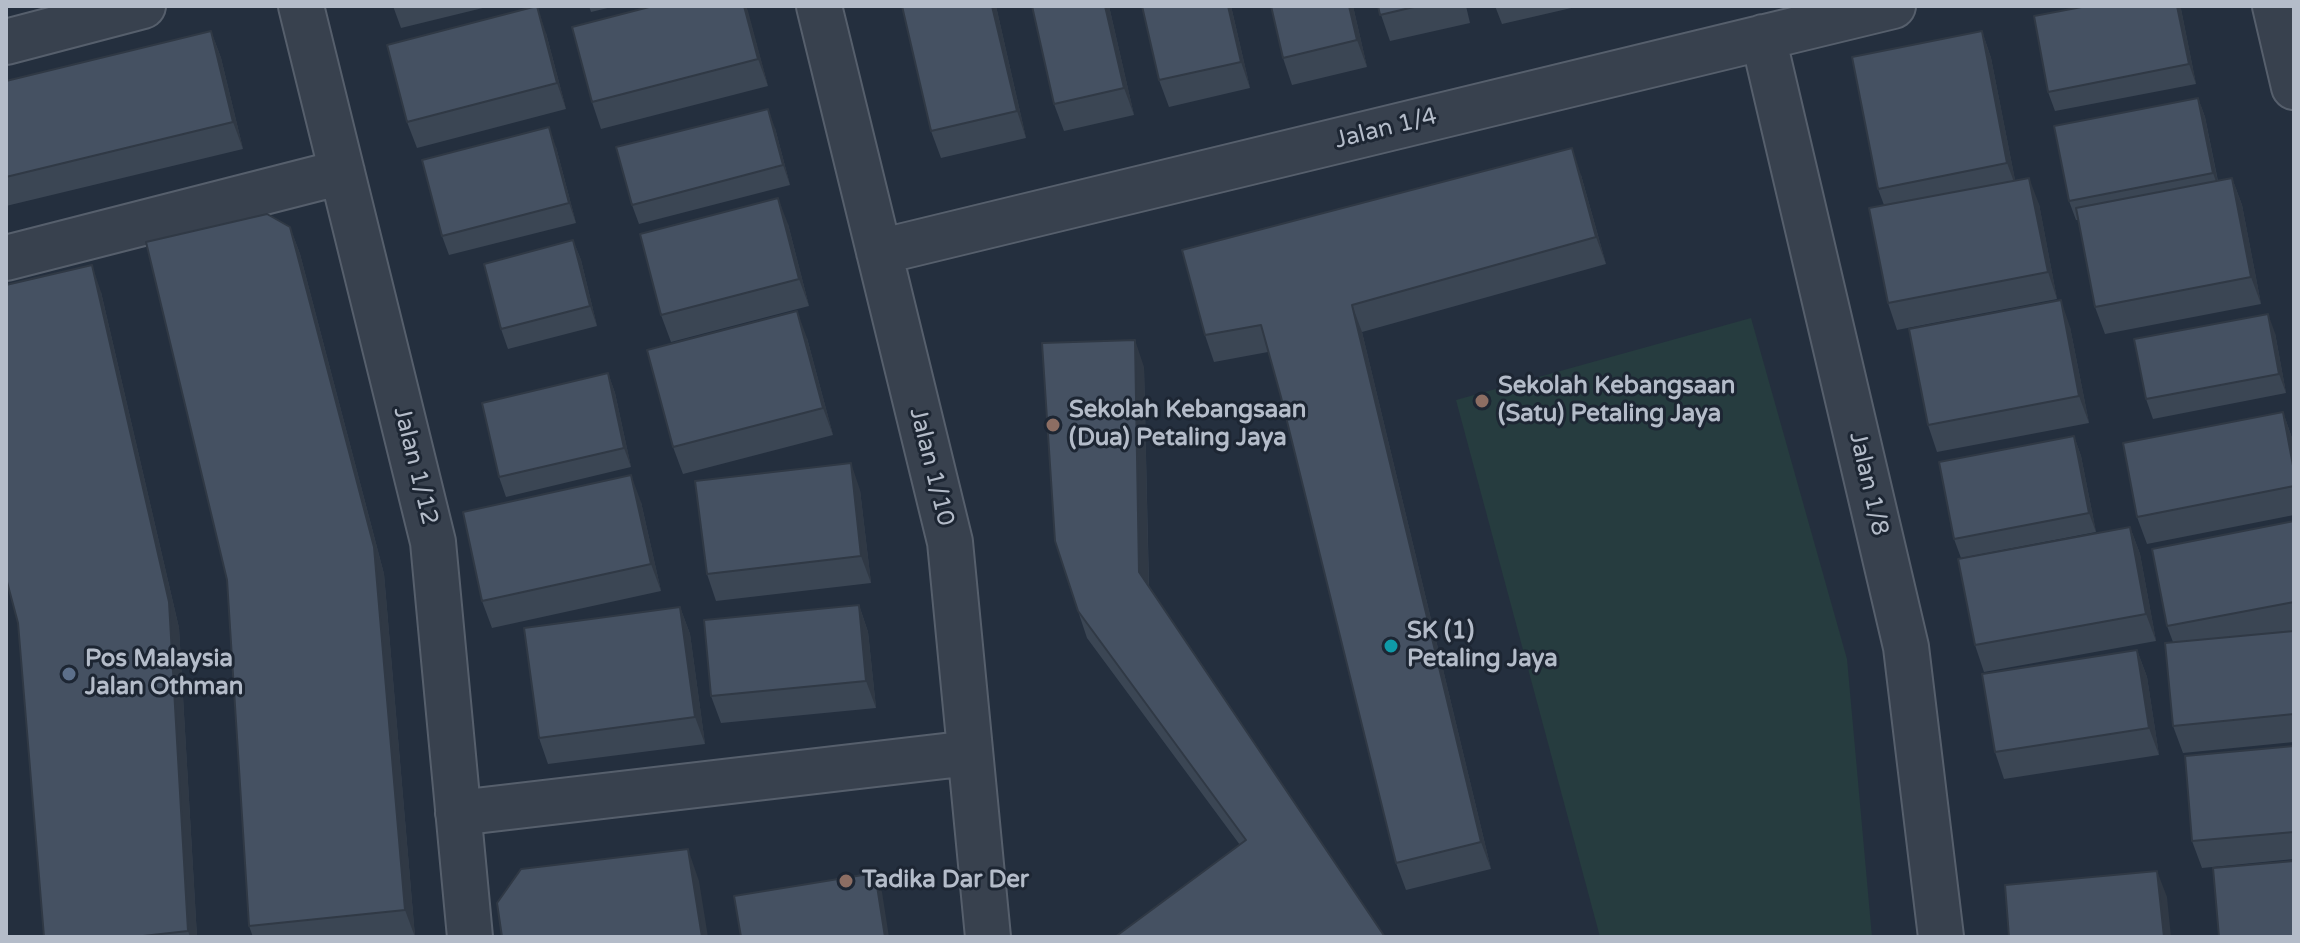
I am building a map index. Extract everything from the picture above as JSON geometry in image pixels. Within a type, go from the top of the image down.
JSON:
[{"type":"street","points":[[6,42],[143,6]]},
{"type":"street","name":"Jalan 1/12","points":[[301,6],[433,542],[470,937]]},
{"type":"street","name":"Jalan 1/10","points":[[819,6],[950,542],[988,937]]},
{"type":"street","name":"Jalan 1/4","points":[[879,252],[1893,6]]},
{"type":"street","points":[[2275,6],[2294,87]]},
{"type":"street","name":"Jalan 1/8","points":[[1763,37],[1906,647],[1941,937]]},
{"type":"street","points":[[6,258],[342,172]]},
{"type":"street","points":[[458,813],[970,753]]},
{"type":"green space","points":[[1751,318],[1847,659],[1872,937],[1600,937],[1456,400]]},
{"type":"building","points":[[537,6],[557,83],[407,122],[387,45]]},
{"type":"building","points":[[653,6],[744,6],[758,59],[592,102],[572,27]]},
{"type":"building","points":[[902,6],[992,6],[1017,111],[931,131]]},
{"type":"building","points":[[1032,6],[1105,6],[1124,88],[1054,104]]},
{"type":"building","points":[[1142,6],[1228,6],[1241,62],[1159,80]]},
{"type":"building","points":[[1271,6],[1349,6],[1357,40],[1283,58]]},
{"type":"building","points":[[1378,6],[1418,6],[1380,15]]},
{"type":"building","points":[[2087,6],[2177,6],[2189,64],[2048,92],[2034,16]]},
{"type":"building","points":[[211,31],[233,122],[6,177],[6,81]]},
{"type":"building","points":[[1982,31],[2007,163],[1878,189],[1852,57]]},
{"type":"building","points":[[2198,98],[2213,173],[2069,201],[2054,126]]},
{"type":"building","points":[[768,109],[783,165],[632,205],[616,147]]},
{"type":"building","points":[[549,127],[569,203],[442,236],[422,160]]},
{"type":"building","name":"SK (1) Petaling Jaya","points":[[1572,148],[1596,237],[1352,305],[1481,842],[1396,863],[1261,325],[1205,335],[1182,250]]},
{"type":"building","points":[[2029,178],[2048,272],[1888,303],[1869,208]]},
{"type":"building","points":[[2232,178],[2251,277],[2095,307],[2076,208]]},
{"type":"building","points":[[778,198],[799,279],[661,315],[640,234]]},
{"type":"building","points":[[267,214],[290,227],[374,547],[405,910],[249,926],[227,580],[146,242]]},
{"type":"building","points":[[573,240],[590,306],[501,329],[484,264]]},
{"type":"building","points":[[92,265],[169,602],[188,931],[134,937],[44,937],[18,623],[6,578],[6,285]]},
{"type":"building","points":[[2061,300],[2079,396],[1928,425],[1909,329]]},
{"type":"building","points":[[797,311],[823,408],[673,447],[647,350]]},
{"type":"building","points":[[2268,314],[2279,374],[2146,399],[2134,339]]},
{"type":"building","points":[[1135,340],[1139,572],[1385,937],[1115,937],[1246,840],[1078,611],[1055,541],[1042,343]]},
{"type":"building","points":[[608,373],[624,448],[499,477],[482,403]]},
{"type":"building","points":[[2283,412],[2294,486],[2137,517],[2123,443]]},
{"type":"building","points":[[2074,436],[2089,513],[1954,539],[1939,462]]},
{"type":"building","points":[[851,463],[861,556],[707,574],[695,481]]},
{"type":"building","points":[[631,475],[651,564],[482,601],[463,512]]},
{"type":"building","points":[[2294,521],[2294,602],[2167,626],[2152,549]]},
{"type":"building","points":[[2130,527],[2146,614],[1975,645],[1958,559]]},
{"type":"building","points":[[859,605],[866,681],[711,696],[704,620]]},
{"type":"building","points":[[680,607],[695,717],[539,738],[524,628]]},
{"type":"building","points":[[2294,631],[2294,714],[2173,726],[2165,643]]},
{"type":"building","points":[[2137,650],[2149,728],[1995,752],[1982,674]]},
{"type":"building","points":[[2294,746],[2294,832],[2192,841],[2185,756]]},
{"type":"building","points":[[688,849],[702,937],[502,937],[497,903],[521,869]]},
{"type":"building","points":[[2294,861],[2294,936],[2219,937],[2213,868]]},
{"type":"building","points":[[2157,871],[2164,937],[2009,937],[2005,885]]},
{"type":"building","points":[[875,873],[885,937],[741,937],[734,896]]},
{"type":"place","name":"Sekolah Kebangsaan (Satu) Petaling Jaya","points":[[1482,401]]},
{"type":"place","name":"Sekolah Kebangsaan (Dua) Petaling Jaya","points":[[1053,425]]},
{"type":"place","name":"SK (1) Petaling Jaya","points":[[1391,646]]},
{"type":"place","name":"Pos Malaysia Jalan Othman","points":[[69,674]]},
{"type":"place","name":"Tadika Dar Der","points":[[846,881]]}]
